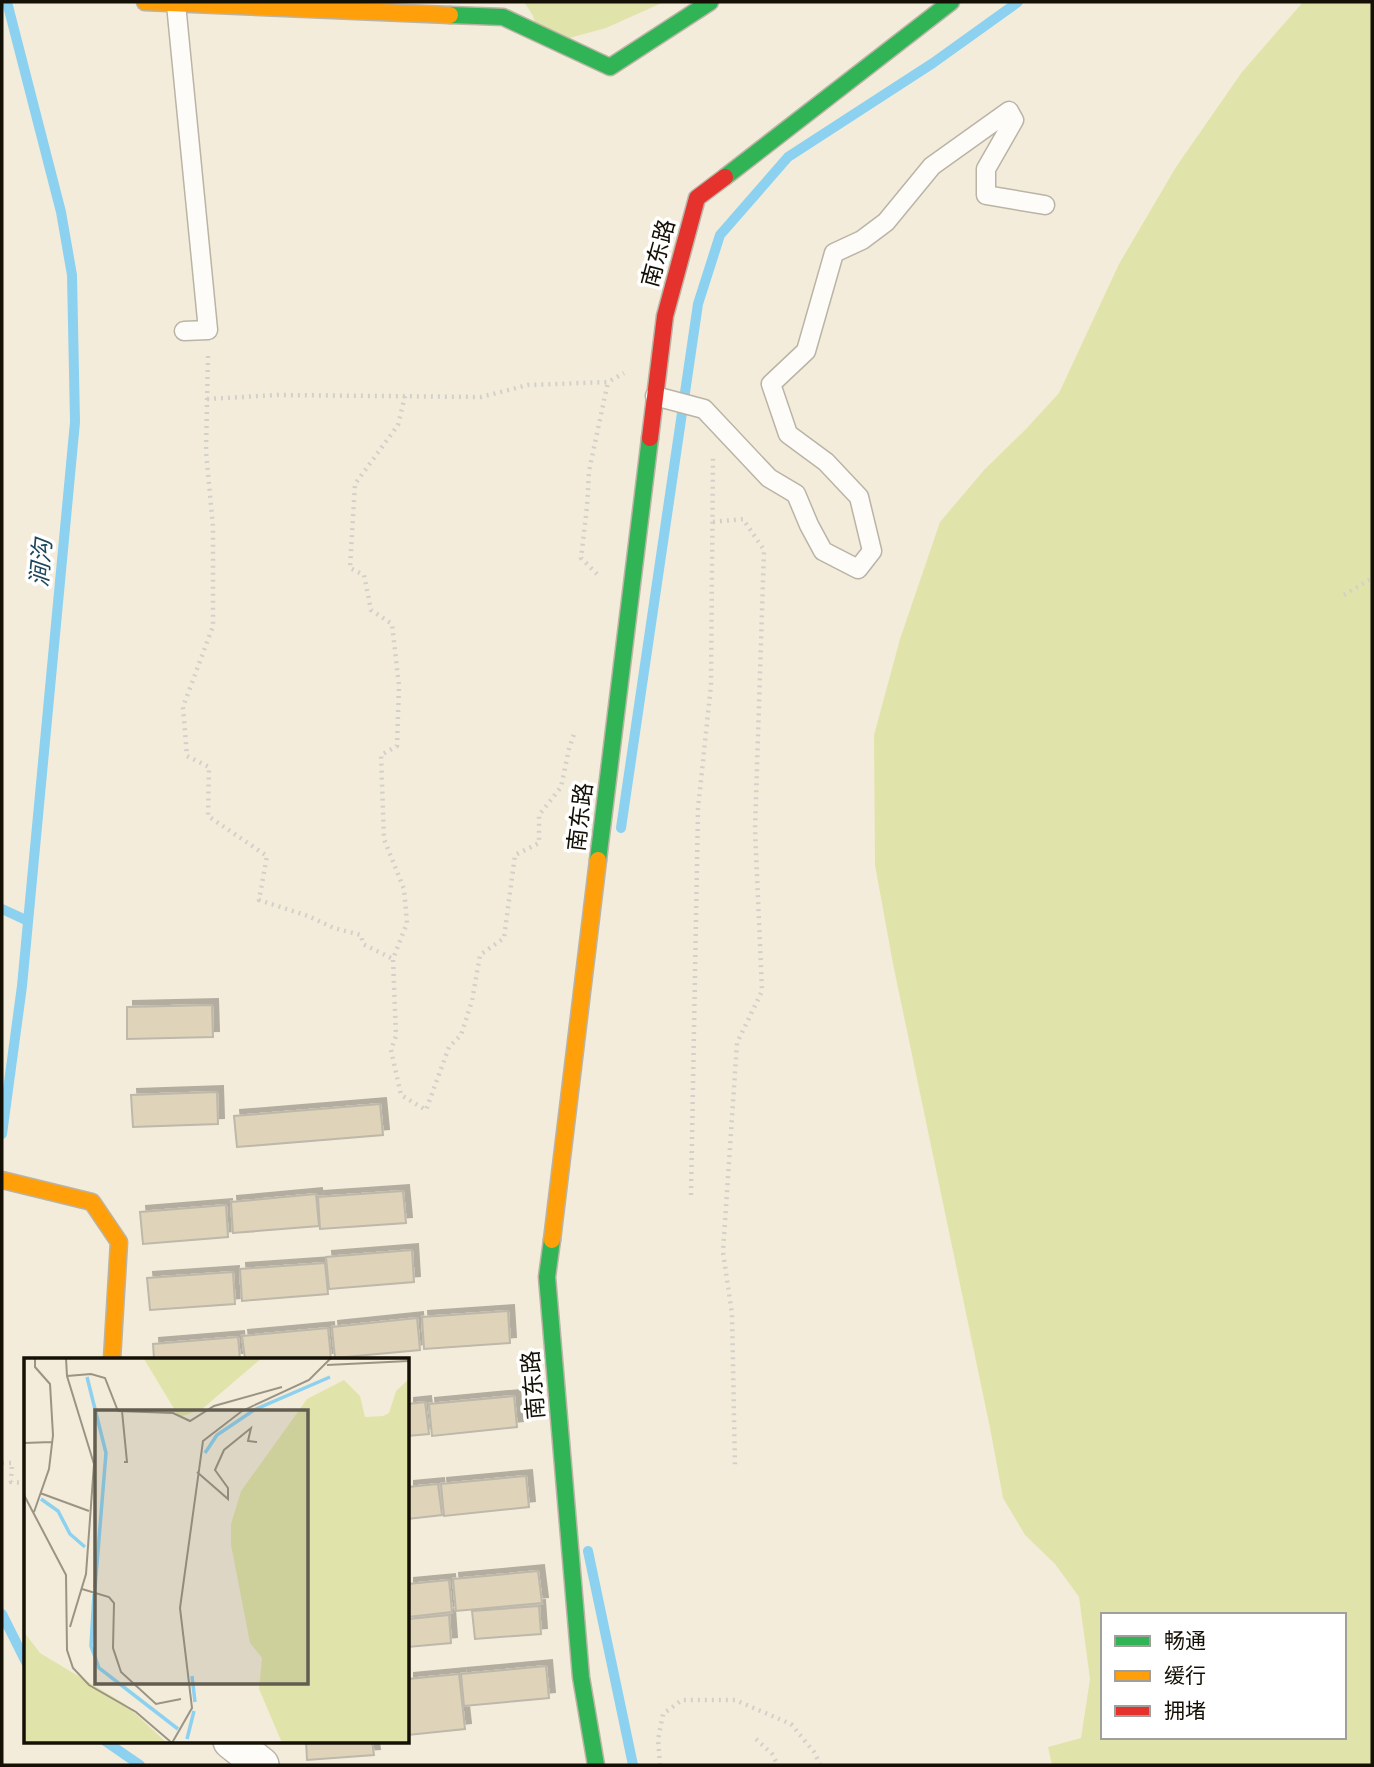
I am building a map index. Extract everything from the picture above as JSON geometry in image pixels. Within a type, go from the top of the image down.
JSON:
[{"type":"street","points":[[145,2],[503,17],[610,67],[710,2]]},
{"type":"street","name":"南东路","points":[[596,1765],[580,1677],[547,1277],[661,398],[661,352],[665,316],[697,198],[951,2]]},
{"type":"street","points":[[2,1180],[92,1202],[119,1242],[111,1358]]},
{"type":"street","points":[[233,1742],[261,1765]]},
{"type":"lane","points":[[176,4],[208,330],[184,331]]},
{"type":"lane","points":[[661,398],[705,412],[769,478],[796,494],[823,551],[858,569],[872,551],[859,497],[826,462],[788,433],[771,384],[806,351],[834,253],[862,240],[886,222],[932,166],[1009,111],[1014,120],[986,169],[986,195],[1045,205]]},
{"type":"path","points":[[208,330],[206,452],[213,527],[213,626],[183,707],[187,756],[209,767],[208,816],[267,856],[260,900],[334,928],[361,935],[363,944],[393,959]]},
{"type":"path","points":[[207,399],[277,395],[481,397],[528,385],[608,382],[661,352]]},
{"type":"path","points":[[601,578],[580,558],[589,471],[608,382]]},
{"type":"path","points":[[405,396],[398,425],[355,484],[350,568],[364,575],[371,610],[392,624],[399,686],[397,746],[381,755],[384,838],[404,889],[408,923],[393,959],[396,1036],[391,1050],[401,1095],[426,1110],[449,1047],[460,1035],[468,1013],[480,956],[504,938],[515,855],[538,844],[538,815],[561,787],[576,728]]},
{"type":"path","points":[[691,1195],[698,809],[711,685],[713,522],[705,412]]},
{"type":"path","points":[[713,522],[743,519],[764,550],[755,829],[762,991],[737,1043],[723,1252],[732,1314],[734,1468]]},
{"type":"path","points":[[1344,595],[1372,578]]},
{"type":"path","points":[[2,1463],[12,1463],[11,1482],[24,1483]]},
{"type":"path","points":[[660,1765],[658,1740],[663,1714],[682,1700],[734,1700],[790,1724],[814,1752],[820,1764]]},
{"type":"path","points":[[756,1740],[772,1754],[778,1765]]},
{"type":"green space","points":[[524,2],[664,2],[606,28],[544,45],[532,14]]},
{"type":"green space","points":[[1303,2],[1372,2],[1372,1765],[1052,1765],[1048,1747],[1081,1738],[1090,1679],[1079,1597],[1055,1564],[1025,1535],[1003,1498],[875,865],[874,735],[900,639],[940,522],[984,470],[1059,393],[1119,264],[1176,167],[1242,72]]},
{"type":"building","points":[[212,1005],[213,1037],[127,1039],[127,1007]]},
{"type":"building","points":[[217,1092],[218,1124],[133,1127],[131,1095]]},
{"type":"building","points":[[380,1104],[383,1135],[237,1147],[234,1116]]},
{"type":"building","points":[[403,1191],[406,1223],[320,1229],[318,1197]]},
{"type":"building","points":[[316,1194],[319,1226],[233,1233],[231,1202]]},
{"type":"building","points":[[226,1205],[228,1237],[143,1244],[140,1212]]},
{"type":"building","points":[[412,1250],[414,1282],[329,1289],[326,1257]]},
{"type":"building","points":[[325,1263],[328,1294],[242,1301],[240,1269]]},
{"type":"building","points":[[233,1272],[235,1304],[150,1310],[147,1278]]},
{"type":"building","points":[[508,1311],[510,1343],[424,1349],[422,1317]]},
{"type":"building","points":[[417,1318],[420,1350],[335,1358],[332,1327]]},
{"type":"building","points":[[328,1328],[331,1358],[245,1358],[242,1336]]},
{"type":"building","points":[[238,1337],[240,1358],[154,1358],[153,1344]]},
{"type":"building","points":[[514,1396],[517,1427],[432,1436],[429,1404]]},
{"type":"building","points":[[425,1402],[429,1434],[410,1436],[410,1404]]},
{"type":"building","points":[[526,1476],[529,1507],[444,1516],[441,1484]]},
{"type":"building","points":[[438,1484],[442,1515],[410,1519],[410,1487]]},
{"type":"building","points":[[538,1571],[542,1603],[456,1611],[453,1579]]},
{"type":"building","points":[[449,1580],[452,1612],[410,1617],[410,1584]]},
{"type":"building","points":[[539,1606],[541,1634],[475,1639],[472,1611]]},
{"type":"building","points":[[449,1615],[451,1643],[410,1647],[410,1619]]},
{"type":"building","points":[[546,1666],[549,1698],[464,1706],[461,1674]]},
{"type":"building","points":[[459,1674],[465,1729],[410,1735],[410,1679]]},
{"type":"building","points":[[306,1742],[372,1742],[374,1755],[307,1760]]},
{"type":"waterway","name":"涧沟","points":[[2,1134],[22,986],[75,422],[72,275],[61,212],[7,2]]},
{"type":"waterway","points":[[621,828],[698,304],[720,235],[788,157],[933,63],[1018,2]]},
{"type":"waterway","points":[[2,909],[28,921]]},
{"type":"waterway","points":[[588,1551],[633,1765]]},
{"type":"waterway","name":"涧沟","points":[[2,1614],[24,1658]]},
{"type":"waterway","name":"涧沟","points":[[106,1742],[140,1765]]},
{"type":"traffic: fast","points":[[450,15],[503,17],[610,67],[710,2]]},
{"type":"traffic: fast","points":[[725,177],[951,2]]},
{"type":"traffic: fast","points":[[598,860],[650,438]]},
{"type":"traffic: fast","points":[[552,1240],[547,1277],[581,1677],[596,1765]]},
{"type":"traffic: slow","points":[[145,2],[450,15]]},
{"type":"traffic: slow","points":[[552,1240],[598,860]]},
{"type":"traffic: slow","points":[[2,1180],[92,1202],[119,1242],[112,1358]]},
{"type":"traffic: jam","points":[[650,438],[665,316],[697,198],[725,177]]}]
